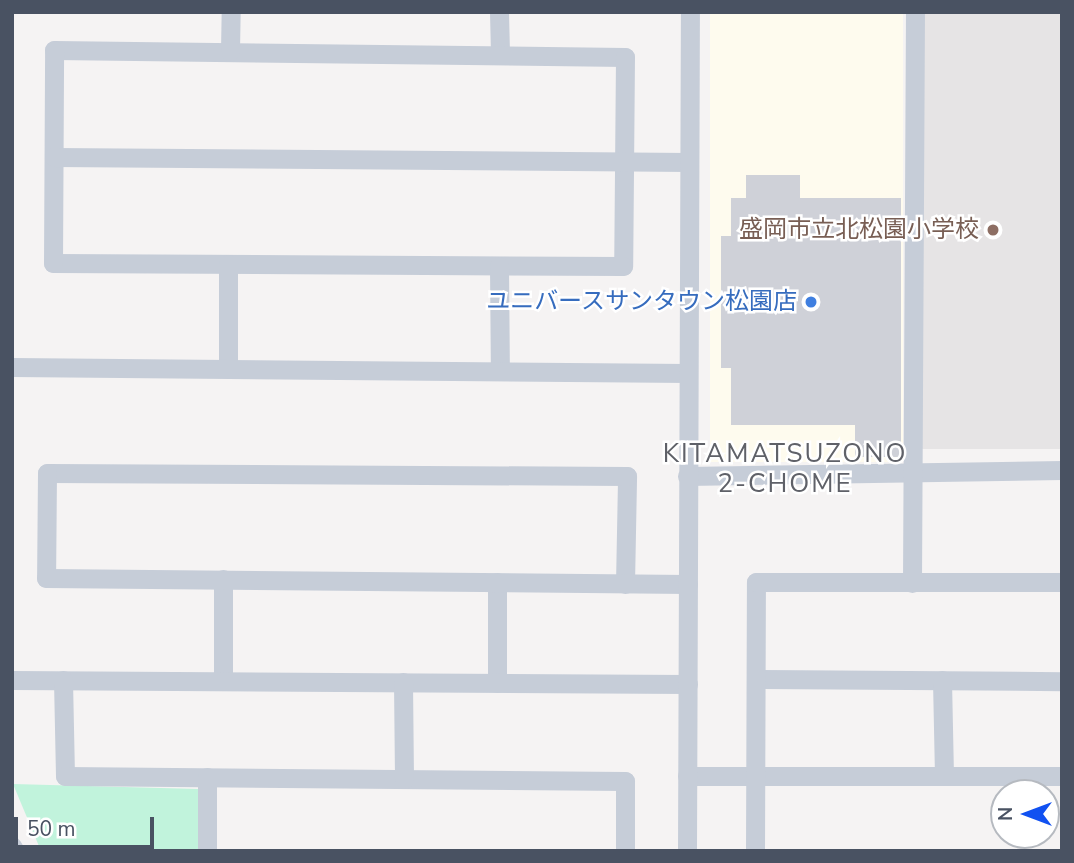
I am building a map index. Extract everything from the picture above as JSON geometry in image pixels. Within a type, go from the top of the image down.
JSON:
[{"type":"street","points":[[230,51],[231,12]]},
{"type":"street","points":[[499,12],[500,53]]},
{"type":"street","points":[[687,851],[690,12]]},
{"type":"street","points":[[912,583],[915,12]]},
{"type":"street","points":[[54,50],[500,53],[625,57],[623,267],[53,263],[54,50]]},
{"type":"street","points":[[54,157],[689,162]]},
{"type":"street","points":[[228,264],[228,369]]},
{"type":"street","points":[[499,266],[500,371]]},
{"type":"street","points":[[12,367],[688,373]]},
{"type":"street","points":[[687,476],[1062,470]]},
{"type":"street","points":[[625,584],[627,476],[47,473],[46,578],[223,579],[625,584],[688,584]]},
{"type":"street","points":[[223,579],[223,681]]},
{"type":"street","points":[[496,582],[496,683]]},
{"type":"street","points":[[755,851],[756,582],[1062,582]]},
{"type":"street","points":[[756,679],[1062,681]]},
{"type":"street","points":[[12,680],[688,684]]},
{"type":"street","points":[[63,680],[65,776],[625,781],[625,851]]},
{"type":"street","points":[[942,680],[944,776]]},
{"type":"street","points":[[402,682],[404,779]]},
{"type":"street","points":[[687,776],[1062,776]]},
{"type":"street","points":[[207,777],[207,851]]},
{"type":"street","points":[[12,846],[15,851]]},
{"type":"shaded area","points":[[710,12],[903,12],[903,462],[710,462]]},
{"type":"shaded area","name":"盛岡市立北松園小学校","points":[[922,12],[1062,12],[1062,449],[922,449]]},
{"type":"green space","points":[[13,784],[198,789],[200,851],[41,851]]},
{"type":"building","name":"ユニバースサンタウン松園店","points":[[746,175],[800,175],[800,198],[901,198],[901,457],[855,457],[855,425],[731,425],[731,368],[721,368],[721,236],[731,236],[731,198],[746,198]]},
{"type":"place","name":"盛岡市立北松園小学校","points":[[993,230]]},
{"type":"place","name":"ユニバースサンタウン松園店","points":[[811,302]]},
{"type":"district","name":"KITAMATSUZONO 2-CHOME","points":[[785,469]]}]
